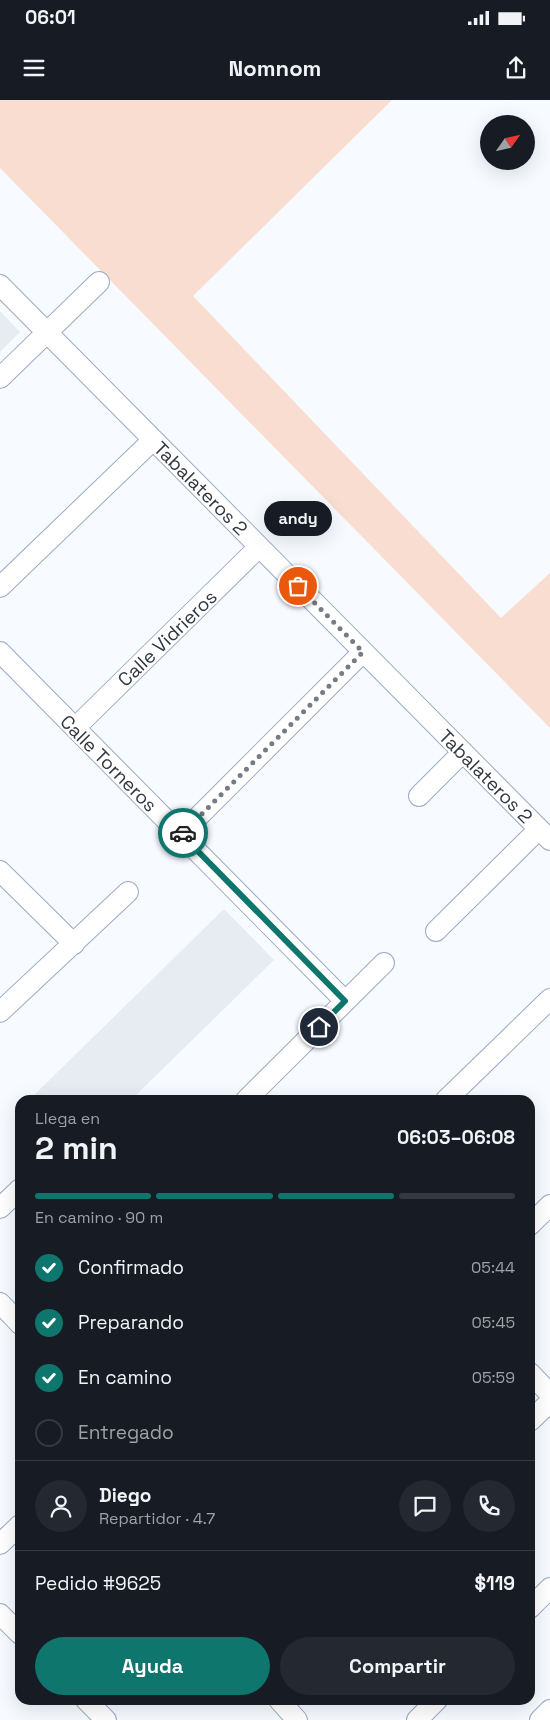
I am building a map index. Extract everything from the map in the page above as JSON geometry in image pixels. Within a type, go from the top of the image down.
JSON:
[{"type":"street","points":[[0,378],[99,282]]},
{"type":"street","name":"Tabalateros 2","points":[[0,285],[545,835]]},
{"type":"street","points":[[0,587],[153,440]]},
{"type":"street","name":"Calle Vidrieros","points":[[75,728],[260,547]]},
{"type":"street","name":"Calle Torneros","points":[[0,652],[345,1001]]},
{"type":"street","points":[[181,834],[363,652]]},
{"type":"street","points":[[419,796],[463,752]]},
{"type":"street","points":[[436,931],[545,835]]},
{"type":"street","points":[[0,870],[74,944]]},
{"type":"street","points":[[0,1012],[128,892]]},
{"type":"street","points":[[256,1095],[345,1001],[384,963]]},
{"type":"street","points":[[451,1095],[550,999]]},
{"type":"street","points":[[0,1208],[15,1194]]},
{"type":"street","points":[[535,1220],[550,1205]]},
{"type":"street","points":[[0,1303],[15,1319]]},
{"type":"street","points":[[535,1378],[550,1394]]},
{"type":"street","points":[[535,1416],[550,1402]]},
{"type":"street","points":[[0,1544],[15,1530]]},
{"type":"street","points":[[535,1603],[550,1588]]},
{"type":"street","points":[[0,1614],[15,1629]]},
{"type":"street","points":[[91,1705],[106,1720]]},
{"type":"street","points":[[284,1705],[297,1720]]},
{"type":"street","points":[[417,1720],[432,1705]]},
{"type":"shaded area","points":[[0,100],[392,100],[193,296],[501,618],[550,573],[550,728],[0,168]]},
{"type":"shaded area","points":[[0,311],[20,332],[0,352]]},
{"type":"shaded area","points":[[224,909],[274,960],[136,1095],[34,1095]]},
{"type":"way so far","points":[[183,833],[363,652],[298,586]]},
{"type":"place","name":"andy","points":[[298,586]]},
{"type":"route","points":[[183,833],[181,834],[345,1001],[319,1027]]}]
